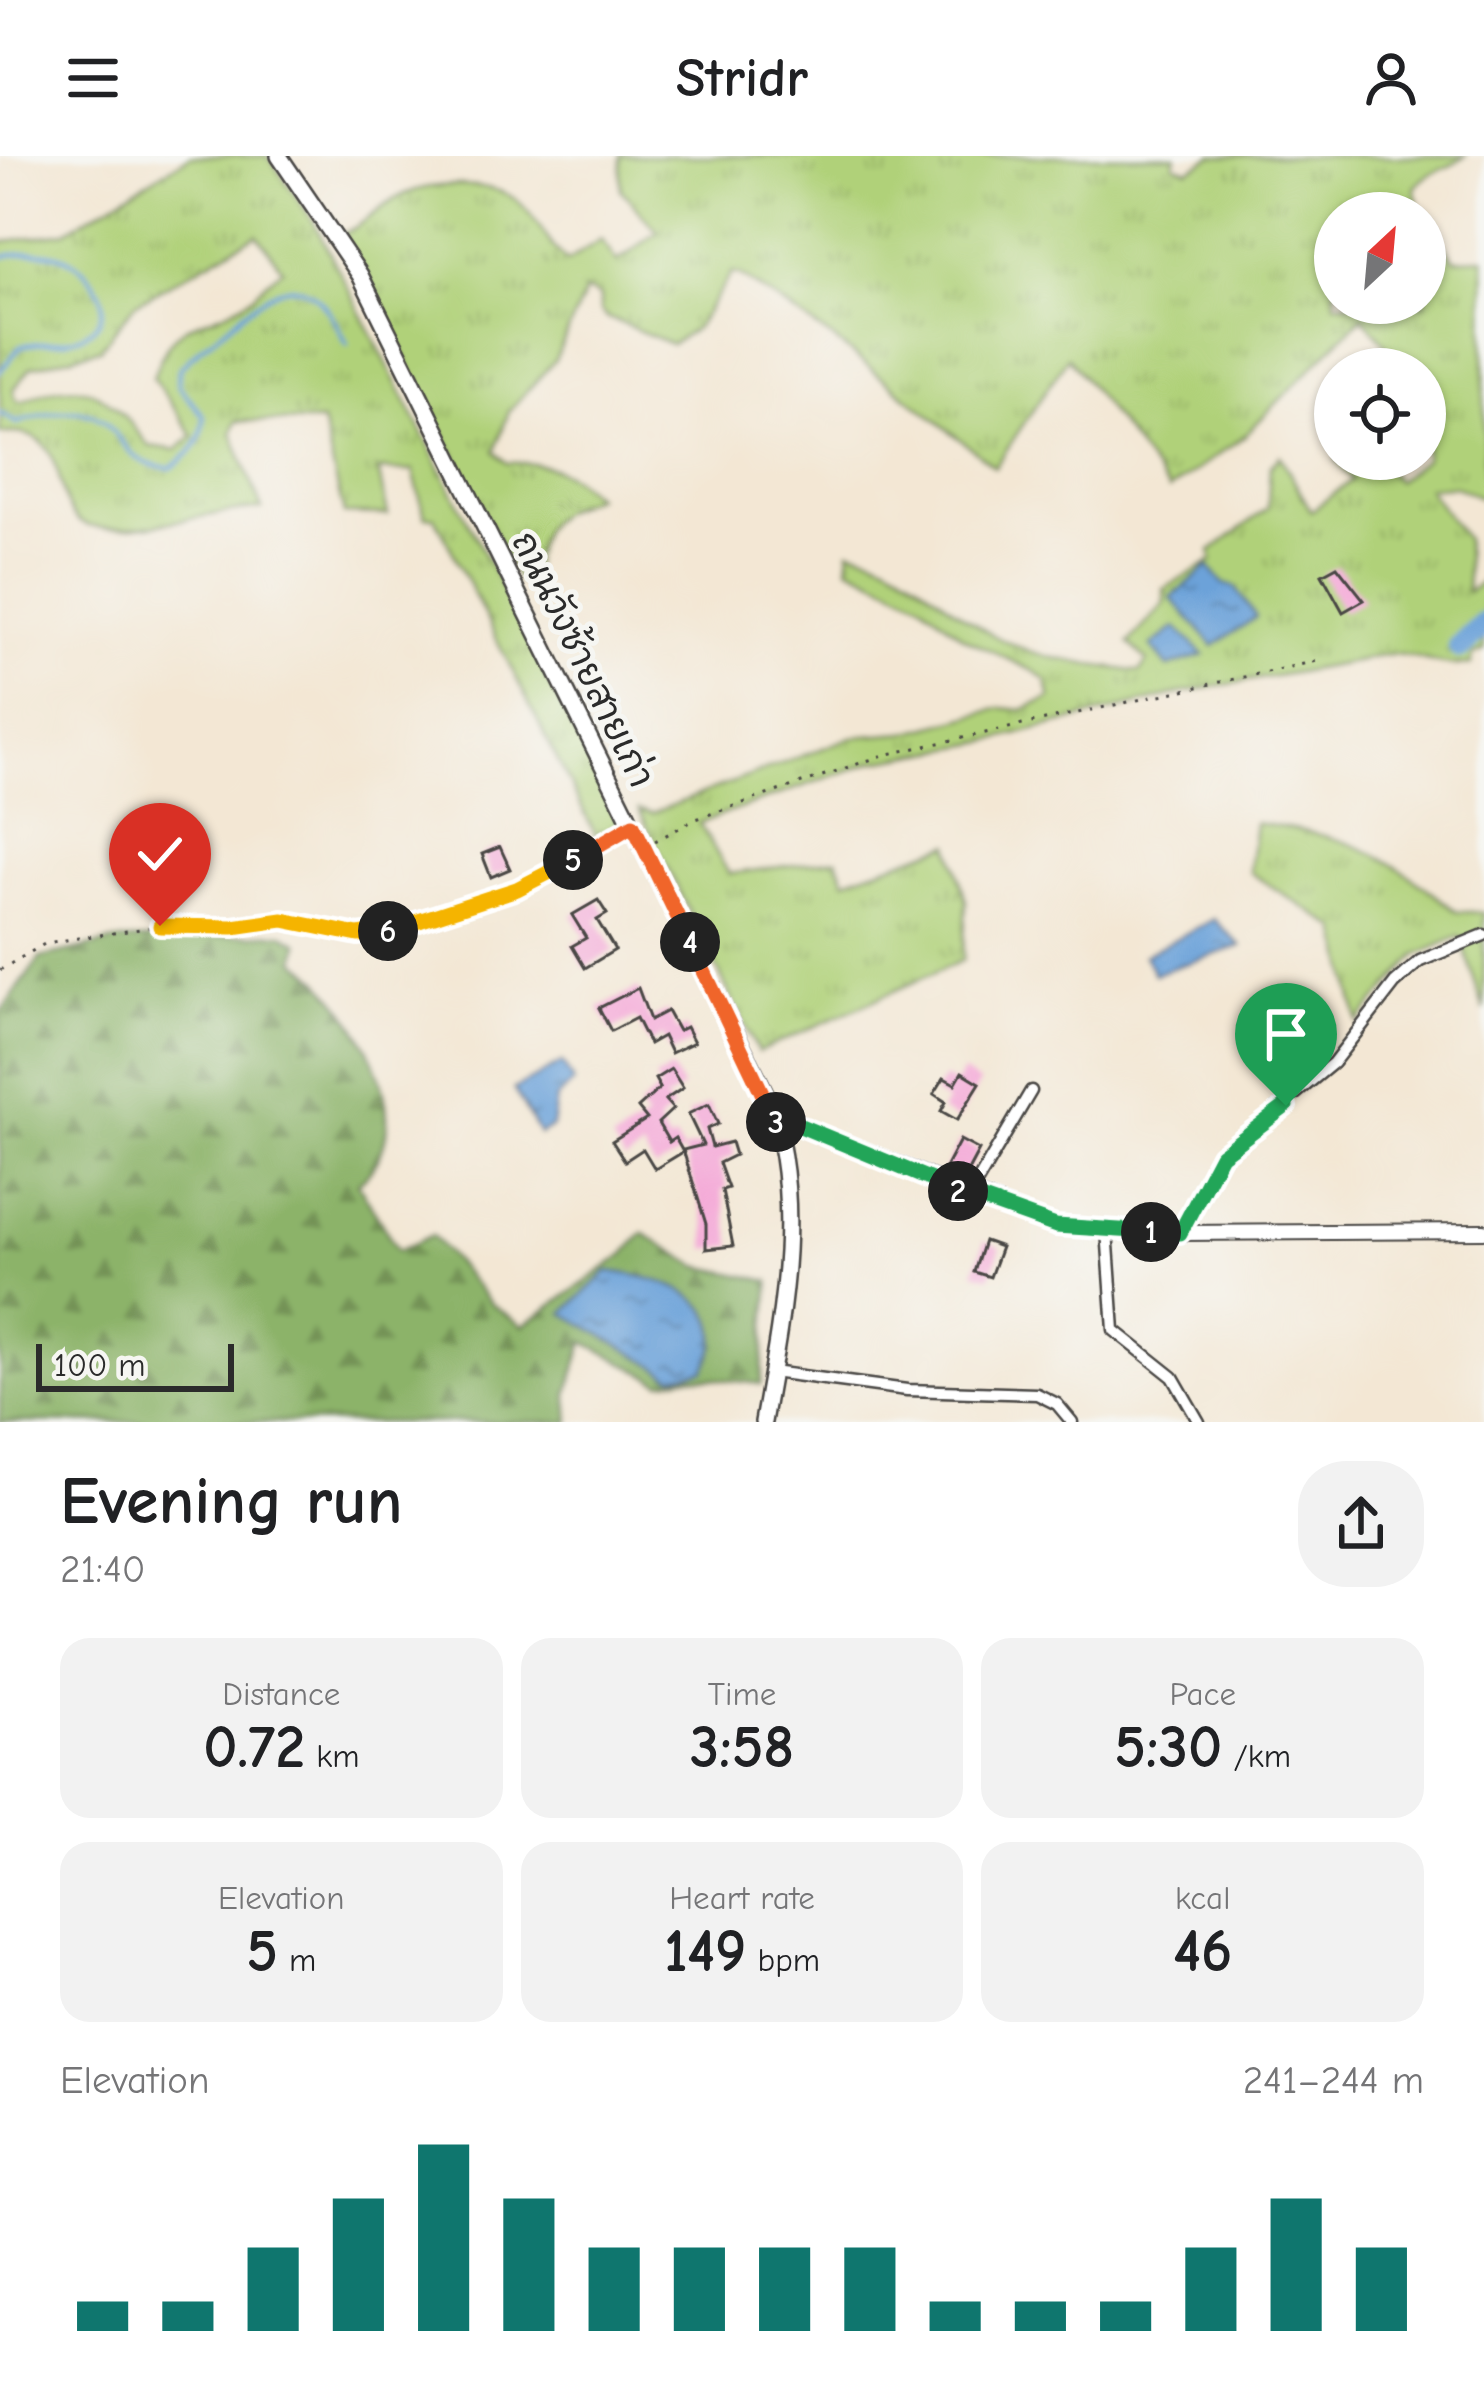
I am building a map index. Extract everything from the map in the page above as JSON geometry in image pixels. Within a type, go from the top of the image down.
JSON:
[{"type":"main road","name":"ถนนวังซ้ายสายเก่า","points":[[279,156],[360,275],[778,1127],[786,1236],[763,1422]]},
{"type":"street","points":[[1180,1233],[1221,1155],[1333,1063],[1395,983],[1420,961],[1484,935]]},
{"type":"street","points":[[969,1196],[1030,1091]]},
{"type":"street","points":[[778,1127],[798,1125],[969,1196],[1056,1226],[1180,1233],[1484,1231]]},
{"type":"street","points":[[1107,1230],[1114,1330],[1173,1377],[1199,1422]]},
{"type":"street","points":[[772,1372],[907,1390],[1037,1394],[1058,1404],[1072,1422]]},
{"type":"path","points":[[643,847],[696,819],[884,755],[1322,660]]},
{"type":"path","points":[[0,970],[46,943],[160,926],[217,928],[283,920],[376,935],[517,889],[633,825]]},
{"type":"green space","points":[[190,156],[268,156],[314,222],[622,821],[596,836],[435,517],[425,516],[413,471],[378,470],[388,515],[344,514],[322,422],[236,421],[232,433],[262,509],[124,528],[86,525],[74,517],[51,455],[40,442],[24,434],[0,434],[0,242],[64,232]],"holes":[[[257,234],[283,269],[247,300],[180,332],[161,356],[153,378],[193,435],[177,450],[149,446],[108,401],[79,388],[62,388],[21,402],[15,398],[14,389],[31,367],[100,349],[135,304]]]},
{"type":"green space","points":[[621,156],[1176,156],[1174,164],[1188,170],[1213,156],[1465,156],[1427,177],[1416,192],[1314,192],[1314,324],[1355,324],[1331,348],[1314,348],[1314,365],[1244,436],[1169,490],[1068,357],[995,467],[836,341],[740,275],[732,273],[696,328],[671,344],[606,317],[600,311],[600,296],[586,290],[555,360],[509,411],[495,451],[507,463],[555,469],[595,496],[548,523],[537,544],[533,575],[519,582],[342,234],[405,194],[465,185],[497,190],[521,204],[567,262],[601,240],[617,262],[658,232],[621,190]]},
{"type":"green space","points":[[1446,247],[1455,259],[1484,258],[1484,499],[1454,486],[1427,488],[1465,539],[1467,592],[1484,581],[1484,651],[1473,655],[1471,665],[1392,654],[1190,691],[987,742],[872,762],[699,823],[729,874],[837,859],[845,880],[950,844],[966,901],[963,960],[758,1052],[639,810],[652,813],[852,737],[906,733],[1001,708],[1022,710],[1051,698],[1046,680],[1037,673],[963,637],[920,601],[848,566],[850,550],[889,563],[970,620],[1023,649],[1140,672],[1147,661],[1129,643],[1165,603],[1164,589],[1213,560],[1211,551],[1268,508],[1270,466],[1280,456],[1311,511],[1352,480],[1446,480],[1446,348],[1388,348],[1369,324],[1446,324]]},
{"type":"green space","points":[[1255,823],[1342,841],[1386,860],[1457,912],[1484,912],[1484,1010],[1460,936],[1416,956],[1358,1022],[1338,929],[1249,872]]},
{"type":"green space","points":[[282,933],[299,943],[296,960],[341,1005],[376,1066],[387,1129],[378,1158],[358,1183],[398,1251],[432,1235],[490,1303],[523,1326],[625,1254],[643,1233],[698,1266],[770,1281],[761,1384],[690,1376],[661,1382],[584,1342],[568,1394],[570,1422],[0,1422],[0,1013],[40,958],[115,941]]},
{"type":"water","points":[[1208,566],[1224,584],[1235,587],[1256,617],[1214,646],[1171,598]]},
{"type":"water","points":[[1176,627],[1204,655],[1168,667],[1151,646]]},
{"type":"water","points":[[1214,919],[1241,946],[1154,974],[1144,955]]},
{"type":"water","points":[[562,1063],[574,1083],[556,1098],[552,1127],[539,1134],[514,1089]]},
{"type":"water","points":[[608,1271],[672,1287],[706,1309],[714,1326],[714,1346],[704,1370],[673,1376],[564,1313]]},
{"type":"building","points":[[1337,566],[1364,600],[1343,612],[1322,574]]},
{"type":"building","points":[[500,847],[510,869],[491,877],[482,854]]},
{"type":"building","points":[[598,900],[607,914],[597,920],[615,950],[585,968],[572,946],[586,938],[572,915]]},
{"type":"building","points":[[638,988],[650,1020],[667,1011],[678,1031],[686,1027],[694,1042],[671,1053],[663,1036],[649,1044],[636,1018],[611,1031],[599,1008]]},
{"type":"building","points":[[671,1069],[683,1088],[665,1100],[673,1109],[658,1123],[669,1142],[675,1138],[683,1152],[655,1169],[643,1149],[625,1161],[612,1141],[647,1119],[638,1108],[660,1088],[655,1079]]},
{"type":"building","points":[[962,1072],[980,1083],[957,1120],[941,1111],[946,1102],[934,1094],[944,1078],[955,1084]]},
{"type":"building","points":[[709,1104],[718,1124],[707,1129],[712,1147],[731,1142],[735,1155],[719,1163],[728,1188],[722,1190],[733,1246],[706,1249],[706,1224],[683,1150],[703,1145],[688,1114]]},
{"type":"building","points":[[960,1140],[979,1150],[964,1178],[944,1170]]},
{"type":"building","points":[[984,1241],[1001,1247],[990,1277],[974,1272]]},
{"type":"waterway","points":[[0,257],[42,252],[69,260],[90,277],[102,300],[97,323],[86,333],[21,346],[0,371]]},
{"type":"waterway","points":[[0,413],[17,423],[81,412],[99,418],[132,454],[171,468],[195,446],[204,416],[178,385],[179,369],[256,304],[272,293],[300,288],[324,305],[347,344]]},
{"type":"waterway","points":[[1460,647],[1484,624]]},
{"type":"route","points":[[160,926],[233,927],[283,920],[376,935],[517,889],[633,825],[778,1127],[798,1125],[1015,1214],[1056,1226],[1180,1233],[1221,1155],[1286,1106]]}]
